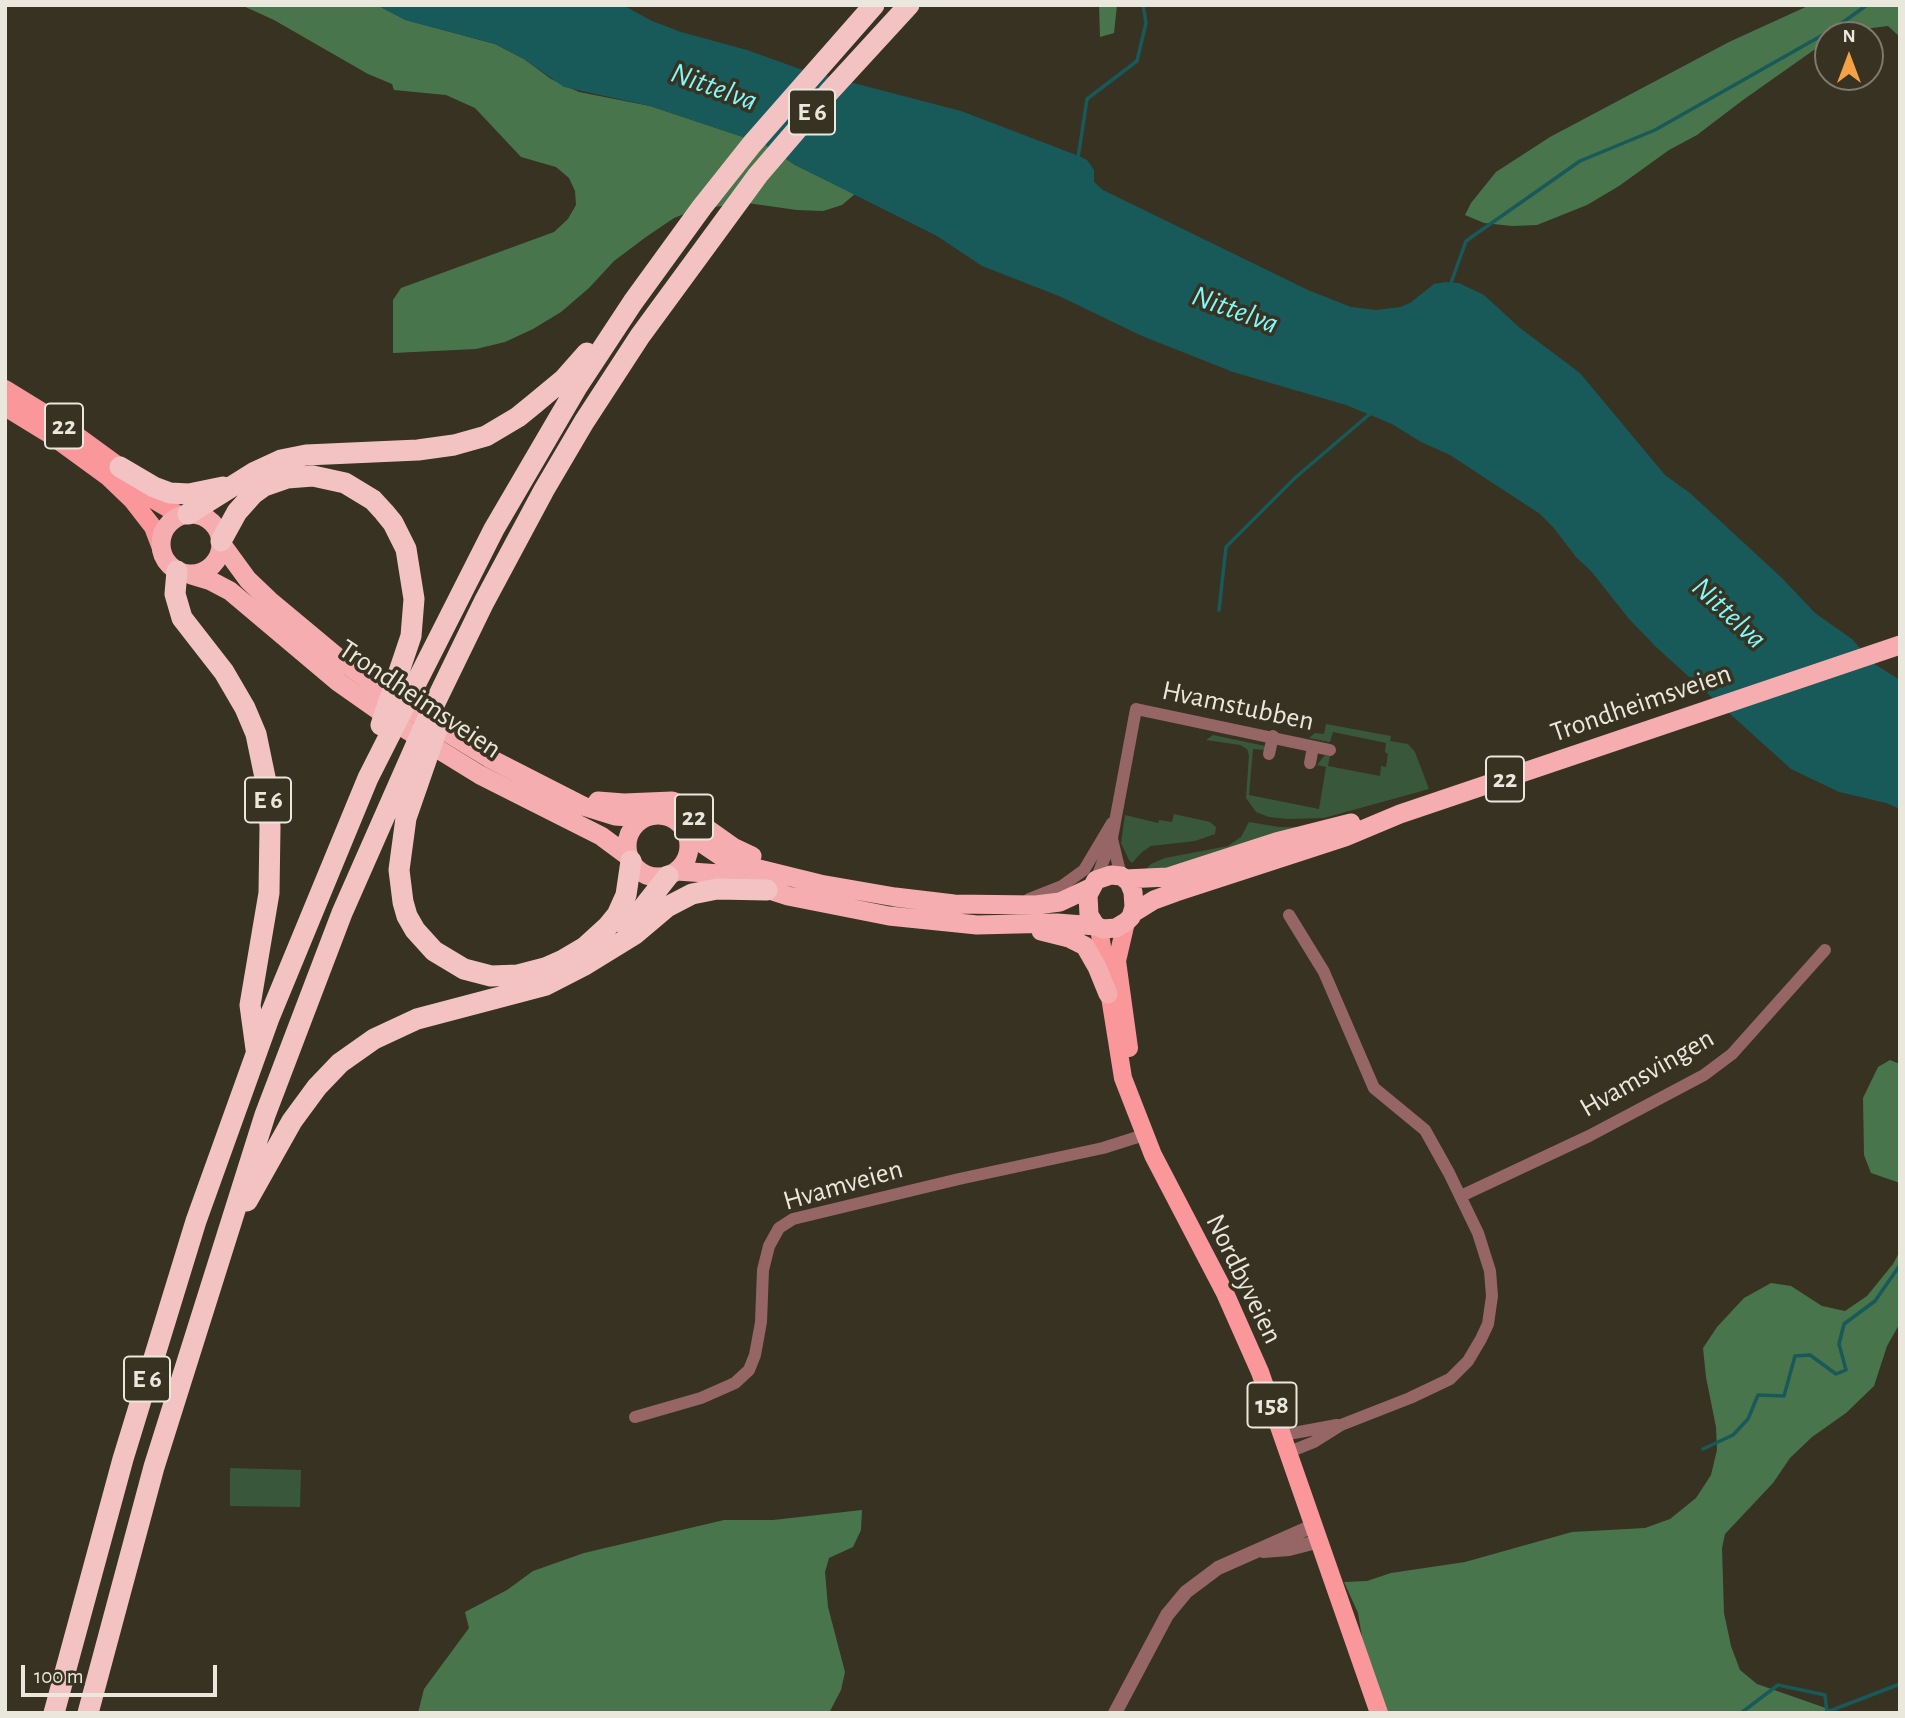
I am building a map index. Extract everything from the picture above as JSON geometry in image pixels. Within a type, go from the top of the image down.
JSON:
[{"type":"highway","name":"E 6","points":[[54,1713],[91,1570],[167,1310],[291,961],[368,778],[440,633],[522,478],[577,387],[702,207],[752,144],[874,5]]},
{"type":"highway","name":"E 6","points":[[88,1713],[154,1466],[280,1070],[342,913],[415,744],[484,602],[544,490],[640,336],[787,140],[909,5]]},
{"type":"highway","points":[[161,548],[165,528],[268,465],[293,457],[330,453],[418,450],[454,445],[486,436],[518,417],[564,379],[634,302]]},
{"type":"highway","points":[[120,467],[170,493],[200,492],[239,482]]},
{"type":"highway","points":[[184,573],[204,572],[215,563],[221,542],[237,512],[253,494],[275,482],[298,477],[330,478],[345,483],[373,500],[393,523],[406,549],[410,567],[413,618],[405,657],[378,733],[368,778]]},
{"type":"highway","name":"22","points":[[184,515],[195,514],[210,520],[221,542]]},
{"type":"highway","name":"Trondheimsveien","points":[[221,542],[239,569],[257,589],[342,674]]},
{"type":"highway","name":"22","points":[[161,548],[166,561],[184,573]]},
{"type":"highway","name":"E 6","points":[[184,573],[175,594],[182,618],[224,671],[245,708],[256,734],[267,787],[270,827],[269,893],[250,1005],[257,1051]]},
{"type":"highway","name":"Trondheimsveien","points":[[184,573],[211,581],[230,591],[342,674],[412,711],[485,767],[601,836],[629,858]]},
{"type":"highway","points":[[484,602],[416,786],[402,838],[400,885],[407,916],[415,930],[434,951],[464,969],[491,976],[505,976],[545,968],[585,947],[617,915],[626,895],[629,858]]},
{"type":"highway","name":"Trondheimsveien","points":[[1130,918],[1165,896],[1345,837],[1400,814],[1896,647]]},
{"type":"highway","name":"Trondheimsveien","points":[[485,767],[583,806],[615,816],[644,818]]},
{"type":"highway","name":"22","points":[[583,806],[600,801],[680,804],[702,825],[733,847],[772,862],[792,878]]},
{"type":"highway","name":"Trondheimsveien","points":[[1123,877],[1168,877],[1293,837],[1400,814]]},
{"type":"highway","name":"22","points":[[1123,877],[1111,874],[1060,902],[1007,916],[953,923],[888,916],[767,890],[720,874],[646,875],[629,858],[627,848],[633,827],[644,818],[657,815],[669,817],[680,824],[688,834],[722,857],[792,878],[908,899],[954,904],[1007,916],[1057,923],[1110,929],[1130,918]]},
{"type":"highway","name":"22","points":[[673,874],[683,865],[690,850],[688,834]]},
{"type":"highway","points":[[597,956],[627,928],[673,874]]},
{"type":"highway","points":[[1123,877],[1133,892],[1130,918]]},
{"type":"highway","points":[[1093,884],[1088,909],[1098,927]]},
{"type":"highway","points":[[222,1247],[261,1174],[305,1102],[329,1073],[357,1049],[394,1028],[417,1019],[546,985],[635,934],[667,907],[692,894],[718,889],[767,890]]},
{"type":"highway","name":"22","points":[[1007,916],[1078,942],[1091,955],[1108,994]]},
{"type":"main road","name":"22","points":[[5,389],[57,421],[120,467],[147,496],[184,515]]},
{"type":"main road","name":"22","points":[[5,407],[49,434],[108,477],[144,514],[153,527],[161,548]]},
{"type":"main road","name":"Nordbyveien","points":[[1130,918],[1118,952],[1118,970],[1136,1111]]},
{"type":"main road","name":"Nordbyveien","points":[[1098,927],[1123,1078],[1144,1135],[1238,1320],[1286,1443],[1378,1713]]},
{"type":"street","name":"Hvamstubben","points":[[1114,820],[1136,709],[1330,750]]},
{"type":"street","points":[[1269,754],[1273,736]]},
{"type":"street","points":[[1310,763],[1313,747]]},
{"type":"street","points":[[1093,884],[1112,838],[1114,820]]},
{"type":"street","points":[[1007,916],[1078,876],[1089,864],[1114,820]]},
{"type":"street","points":[[1112,838],[1123,877]]},
{"type":"street","points":[[1286,1443],[1314,1442],[1341,1425],[1450,1379],[1468,1361],[1482,1339],[1488,1324],[1492,1296],[1490,1271],[1478,1233],[1461,1196],[1425,1130],[1374,1088],[1324,972],[1289,915]]},
{"type":"street","name":"Hvamsvingen","points":[[1461,1196],[1589,1136],[1704,1075],[1732,1054],[1825,950]]},
{"type":"street","name":"Hvamveien","points":[[635,1417],[701,1398],[735,1383],[749,1370],[755,1355],[761,1322],[763,1270],[769,1246],[779,1228],[793,1219],[1103,1148],[1144,1135]]},
{"type":"street","points":[[1115,1713],[1167,1615],[1196,1583],[1218,1568],[1258,1551],[1289,1549],[1317,1533]]},
{"type":"green space","points":[[241,5],[377,5],[406,20],[495,44],[524,59],[551,79],[579,92],[650,106],[764,144],[795,165],[855,194],[842,205],[823,211],[747,203],[697,209],[674,218],[646,237],[614,261],[589,288],[561,312],[533,329],[505,342],[476,349],[393,353],[393,300],[401,288],[554,232],[568,219],[576,205],[575,191],[569,178],[556,167],[521,157],[475,108],[446,95],[394,90],[392,84],[368,74],[274,20]]},
{"type":"green space","points":[[1099,5],[1117,5],[1114,33],[1100,37]]},
{"type":"green space","points":[[1810,5],[1900,5],[1900,37],[1888,26],[1884,26],[1884,21],[1814,21],[1814,50],[1697,135],[1669,150],[1587,205],[1537,225],[1484,223],[1465,215],[1471,203],[1496,172],[1550,137],[1729,42]]},
{"type":"green space","points":[[1326,724],[1391,736],[1390,741],[1408,744],[1415,752],[1429,789],[1324,818],[1269,817],[1256,812],[1246,798],[1249,755],[1247,749],[1240,745],[1206,740],[1213,735],[1265,746],[1264,750],[1253,749],[1249,795],[1319,809],[1326,767],[1317,765],[1325,755],[1330,756],[1328,766],[1380,776],[1381,766],[1386,767],[1388,754],[1385,752],[1386,743],[1333,732],[1330,742],[1309,738],[1315,733],[1324,734]]},
{"type":"green space","points":[[1174,814],[1210,822],[1216,827],[1215,834],[1195,841],[1151,846],[1132,863],[1121,843],[1125,815],[1158,823],[1159,820],[1172,822]]},
{"type":"green space","points":[[1249,822],[1279,827],[1308,827],[1172,868],[1145,870],[1165,858],[1228,846],[1241,837]]},
{"type":"green space","points":[[1890,1060],[1900,1064],[1900,1183],[1871,1173],[1864,1155],[1863,1098],[1878,1067]]},
{"type":"green space","points":[[1900,1251],[1900,1323],[1887,1346],[1874,1386],[1846,1413],[1812,1437],[1790,1458],[1773,1483],[1725,1534],[1722,1548],[1724,1613],[1731,1646],[1740,1670],[1757,1684],[1840,1713],[1385,1713],[1363,1643],[1358,1613],[1344,1582],[1367,1581],[1391,1573],[1465,1562],[1572,1532],[1645,1528],[1670,1519],[1696,1498],[1711,1475],[1717,1450],[1716,1427],[1703,1348],[1717,1327],[1744,1298],[1771,1283],[1791,1286],[1822,1306],[1845,1311],[1867,1296]]},
{"type":"green space","points":[[230,1468],[301,1470],[300,1507],[230,1506]]},
{"type":"green space","points":[[862,1510],[861,1530],[853,1547],[829,1558],[825,1572],[828,1607],[845,1672],[841,1690],[829,1713],[418,1713],[424,1689],[469,1628],[465,1612],[507,1590],[533,1571],[584,1553],[724,1520],[773,1520]]},
{"type":"water","name":"Nittelva","points":[[377,5],[623,5],[652,21],[681,32],[747,50],[800,69],[961,111],[1079,156],[1087,160],[1094,170],[1094,182],[1103,190],[1308,290],[1351,307],[1376,310],[1400,307],[1410,303],[1434,284],[1445,282],[1459,283],[1484,295],[1520,328],[1580,373],[1665,475],[1690,493],[1783,579],[1815,613],[1852,639],[1873,663],[1900,680],[1900,809],[1839,792],[1791,769],[1656,647],[1540,514],[1450,455],[1421,442],[1392,424],[1346,405],[1233,372],[1142,336],[1059,296],[982,266],[937,236],[795,165],[764,144],[650,106],[564,87],[524,59],[495,44],[405,20]]},
{"type":"waterway","points":[[1078,158],[1087,99],[1137,61],[1146,23],[1143,5]]},
{"type":"waterway","points":[[1451,283],[1466,241],[1580,161],[1655,130],[1835,28],[1867,5]]},
{"type":"waterway","points":[[1219,610],[1226,547],[1296,477],[1371,413],[1371,410]]},
{"type":"waterway","points":[[1703,1449],[1733,1435],[1748,1419],[1758,1395],[1784,1396],[1795,1356],[1810,1355],[1836,1374],[1846,1370],[1839,1344],[1844,1324],[1875,1301],[1900,1265]]},
{"type":"waterway","points":[[1741,1713],[1778,1685],[1825,1695],[1827,1712],[1900,1684]]}]
